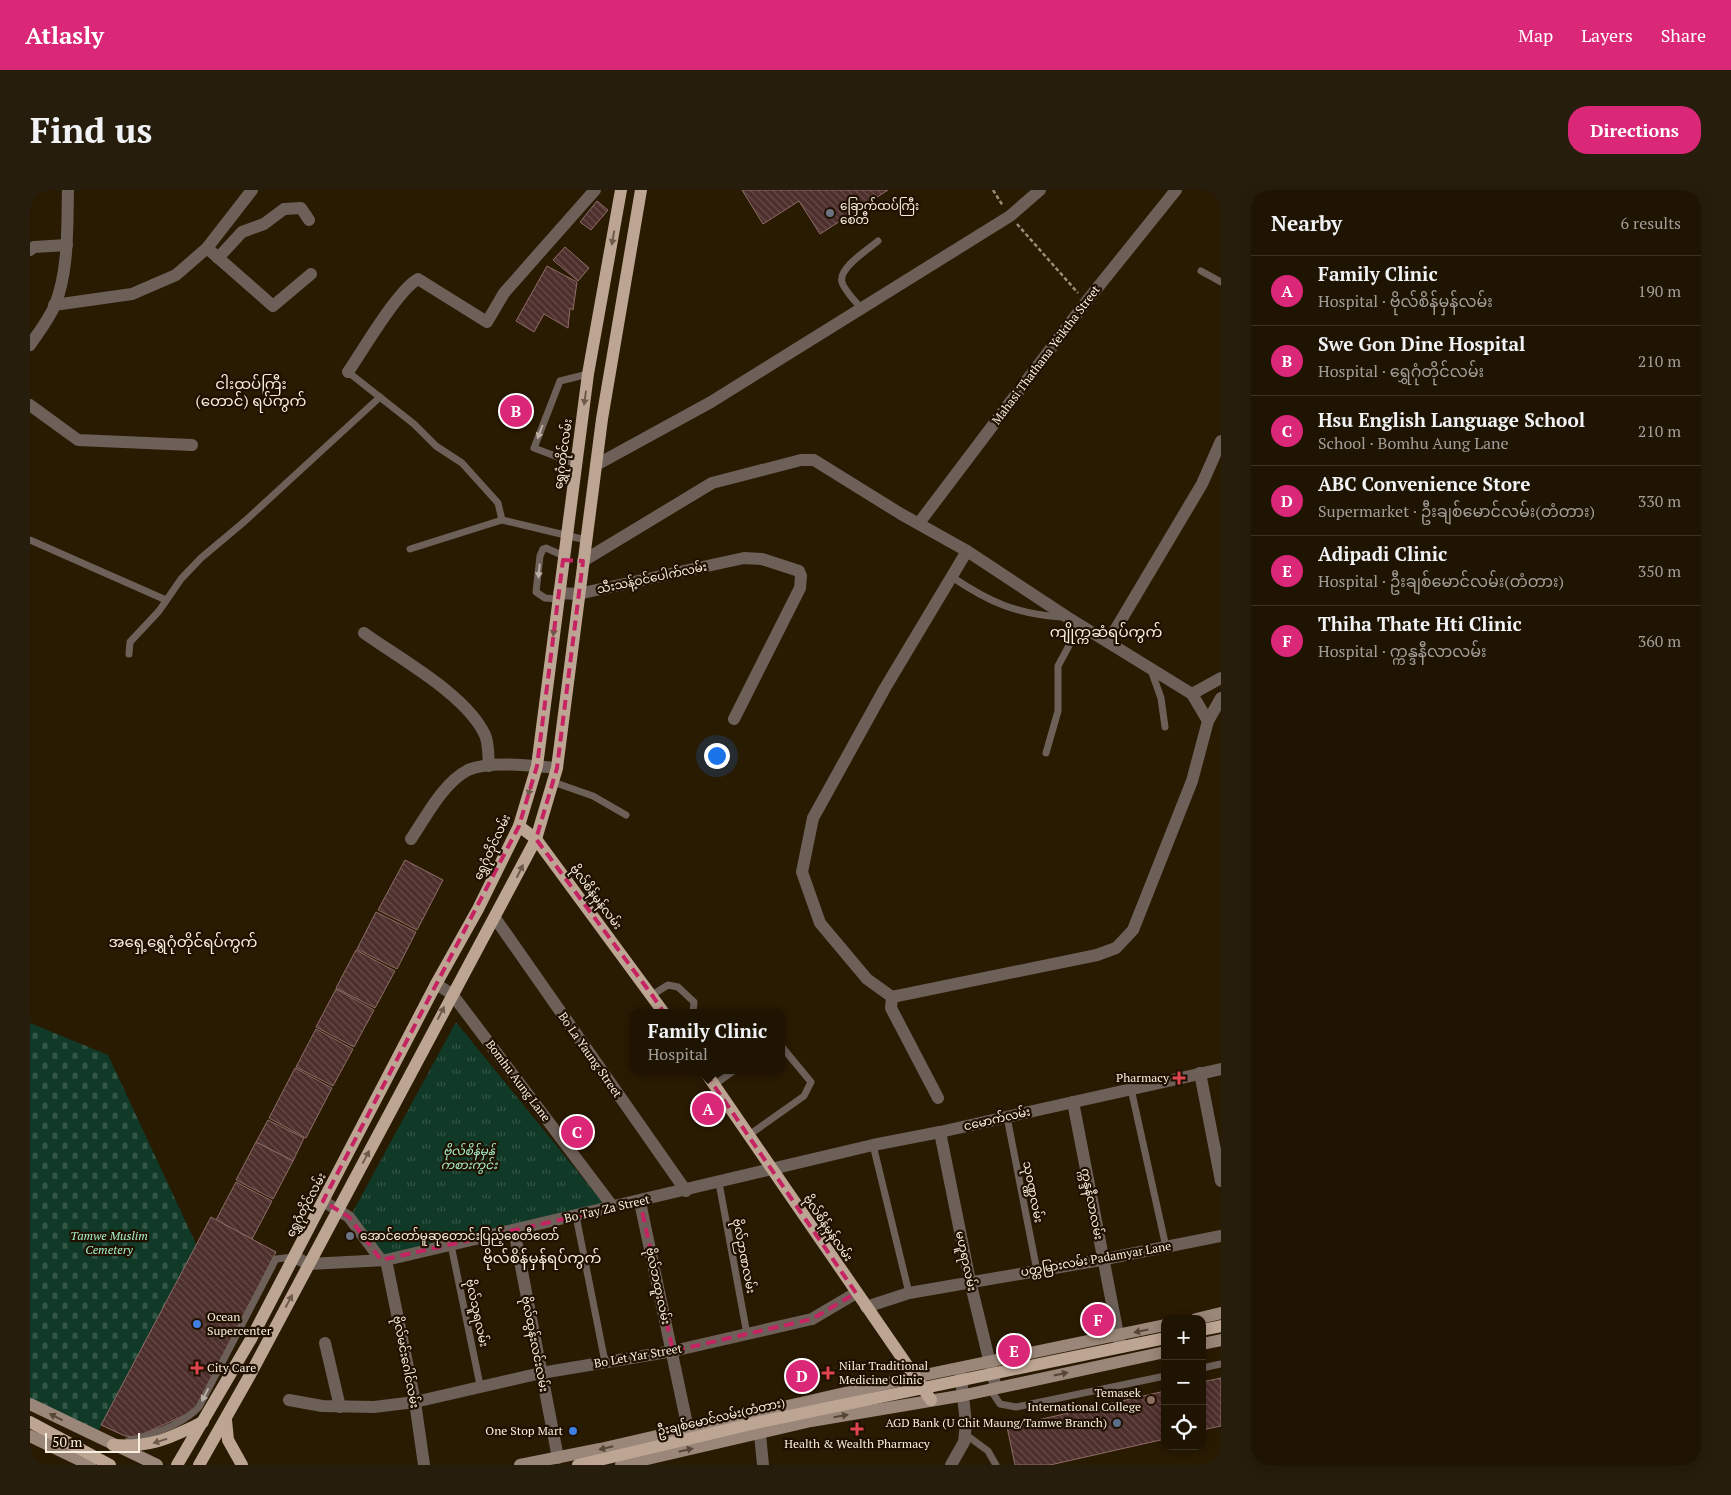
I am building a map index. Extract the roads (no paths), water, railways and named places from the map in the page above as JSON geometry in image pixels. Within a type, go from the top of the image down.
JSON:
[{"type":"main road","name":"ရွှေဂုံတိုင်လမ်း","points":[[177,1465],[251,1339],[436,984],[478,909],[519,826],[537,766],[588,374],[621,190]]},
{"type":"main road","points":[[199,1465],[226,1420],[536,839],[557,768],[578,594],[609,372],[641,190]]},
{"type":"main road","points":[[563,558],[583,560]]},
{"type":"main road","name":"ဗိုလ်စိန်မှန်လမ်း","points":[[519,826],[536,839],[661,1009]]},
{"type":"main road","name":"ဗိုလ်စိန်မှန်လမ်း","points":[[707,1074],[931,1400]]},
{"type":"main road","points":[[1206,1317],[1221,1313]]},
{"type":"main road","points":[[1206,1329],[1221,1326]]},
{"type":"main road","points":[[520,1465],[915,1377],[1161,1327]]},
{"type":"main road","name":"ဦးချစ်မောင်လမ်း(တံတား)","points":[[578,1465],[760,1422],[1161,1339]]},
{"type":"main road","points":[[1206,1343],[1221,1340]]},
{"type":"main road","points":[[625,1443],[626,1464],[811,1422],[965,1395],[1161,1353]]},
{"type":"main road","points":[[1034,1354],[1039,1379]]},
{"type":"main road","points":[[807,1402],[811,1422]]},
{"type":"main road","points":[[30,1404],[157,1465]]},
{"type":"main road","points":[[226,1420],[228,1440],[242,1465]]},
{"type":"main road","points":[[30,1422],[110,1465]]},
{"type":"main road","points":[[113,1445],[138,1447],[153,1444],[203,1422]]},
{"type":"main road","points":[[30,1436],[90,1465]]},
{"type":"street","points":[[30,345],[54,305],[60,288],[67,245],[68,190]]},
{"type":"street","points":[[54,305],[132,294],[176,274],[207,248],[252,190]]},
{"type":"street","points":[[348,372],[394,305],[412,282],[418,279],[487,322],[504,293],[595,190]]},
{"type":"street","points":[[596,465],[711,402],[1010,216],[1040,190]]},
{"type":"street","name":"Mahasi Thathana Yeiktha Street","points":[[919,523],[1086,302],[1176,190]]},
{"type":"street","points":[[218,258],[242,232],[264,224],[284,209],[301,208],[309,220]]},
{"type":"street","points":[[30,250],[34,247],[67,245]]},
{"type":"street","points":[[207,248],[273,306],[311,274]]},
{"type":"street","points":[[30,405],[78,440],[192,445]]},
{"type":"street","points":[[1108,642],[1202,484],[1221,441]]},
{"type":"street","points":[[583,560],[712,483],[801,460],[814,460],[967,551],[1067,617],[1192,694],[1208,720]]},
{"type":"street","points":[[967,551],[885,688],[813,818],[802,872],[820,923],[867,979],[892,997],[1051,966],[1097,955],[1116,948],[1133,930],[1192,781],[1208,720],[1221,698]]},
{"type":"street","name":"သီးသန့်ဝင်ပေါက်လမ်း","points":[[558,596],[578,594],[744,558],[782,564],[799,571],[801,576],[800,588],[734,719]]},
{"type":"street","points":[[364,634],[456,698],[472,715],[486,737],[489,766]]},
{"type":"street","points":[[1192,694],[1221,678]]},
{"type":"street","points":[[411,839],[448,786],[468,770],[489,766],[557,768]]},
{"type":"street","name":"Bo La Yaung Street","points":[[495,918],[686,1191]]},
{"type":"street","name":"Bomhu Aung Lane","points":[[436,984],[452,994],[613,1207]]},
{"type":"street","points":[[892,997],[892,1008],[938,1098]]},
{"type":"street","name":"ငမောက်လမ်း","points":[[773,1170],[873,1145],[940,1132],[1221,1069]]},
{"type":"street","points":[[1200,1073],[1221,1181]]},
{"type":"street","name":"က္ကန္ဒနီလာလမ်း","points":[[1072,1102],[1122,1361]]},
{"type":"street","name":"မဟူရာလမ်း","points":[[940,1132],[970,1281],[990,1363],[993,1389]]},
{"type":"street","name":"Bo Tay Za Street","points":[[294,1257],[309,1264],[383,1260],[773,1170]]},
{"type":"street","points":[[323,1201],[349,1217],[383,1260]]},
{"type":"street","name":"ဗိုလ်ဘထူးလမ်း","points":[[640,1202],[688,1429]]},
{"type":"street","name":"ဗိုလ်ထွန်းလင်းလမ်း","points":[[514,1230],[558,1458]]},
{"type":"street","name":"ပတ္တမြားလမ်း Padamyar Lane","points":[[866,1307],[909,1293],[1221,1236]]},
{"type":"street","name":"ဗိုလ်မင်းဂေါင်လမ်း","points":[[383,1260],[415,1402],[424,1465]]},
{"type":"street","name":"Bo Let Yar Street","points":[[289,1400],[340,1407],[374,1407],[415,1402],[480,1385],[672,1351],[812,1319],[856,1293]]},
{"type":"street","points":[[325,1343],[340,1407]]},
{"type":"street","points":[[951,1465],[965,1434],[965,1395],[960,1369]]},
{"type":"street","points":[[760,1434],[762,1465]]},
{"type":"lane","points":[[861,308],[842,283],[842,277],[846,267],[878,241]]},
{"type":"lane","points":[[1201,271],[1221,282]]},
{"type":"lane","points":[[348,372],[414,424],[436,446],[462,463],[498,503],[502,520]]},
{"type":"lane","points":[[576,464],[534,448],[560,381],[588,374]]},
{"type":"lane","points":[[129,654],[130,642],[159,611],[181,579],[380,397]]},
{"type":"lane","points":[[410,549],[502,520],[586,540]]},
{"type":"lane","points":[[30,540],[166,600]]},
{"type":"lane","points":[[558,596],[545,598],[536,592],[540,556],[546,548],[563,558]]},
{"type":"lane","points":[[952,577],[992,602],[1011,609],[1041,615],[1067,617]]},
{"type":"lane","points":[[1046,753],[1058,711],[1058,666],[1080,625]]},
{"type":"lane","points":[[1150,668],[1161,698],[1165,727]]},
{"type":"lane","points":[[553,782],[593,796],[626,815]]},
{"type":"lane","points":[[652,995],[668,985],[678,988],[694,1002],[693,1009]]},
{"type":"lane","points":[[749,1135],[804,1096],[810,1088],[811,1082],[785,1051]]},
{"type":"lane","points":[[714,1085],[729,1074]]},
{"type":"lane","points":[[1131,1089],[1166,1247]]},
{"type":"lane","name":"သုဝဏ္ဏလမ်း","points":[[1007,1117],[1037,1271]]},
{"type":"lane","points":[[873,1145],[909,1293]]},
{"type":"lane","name":"ဗိုလ်ဉာဏလမ်း","points":[[719,1183],[747,1334]]},
{"type":"lane","points":[[576,1216],[605,1362]]},
{"type":"lane","name":"ဗိုလ်သူရလမ်း","points":[[451,1245],[480,1385]]},
{"type":"lane","points":[[113,1445],[164,1429],[193,1414],[199,1407],[276,1259],[294,1257]]},
{"type":"lane","points":[[1206,1367],[1221,1364]]},
{"type":"lane","points":[[993,1389],[1000,1404],[1016,1407],[1161,1377]]},
{"type":"lane","points":[[756,1413],[760,1434]]},
{"type":"lane","points":[[965,1434],[988,1451],[996,1465]]},
{"type":"place","name":"ခြောက်ထပ်ကြီး စေတီ","points":[[830,213]]},
{"type":"place","name":"Swe Gon Dine Hospital","points":[[516,411]]},
{"type":"place","name":"Pharmacy","points":[[1179,1078]]},
{"type":"place","name":"Family Clinic","points":[[708,1109]]},
{"type":"place","name":"Hsu English Language School","points":[[577,1132]]},
{"type":"place","name":"အောင်တော်မူဆုတောင်းပြည့်စေတီတော်","points":[[350,1236]]},
{"type":"place","name":"Thiha Thate Hti Clinic","points":[[1098,1320]]},
{"type":"place","name":"Ocean Supercenter","points":[[197,1324]]},
{"type":"place","name":"Adipadi Clinic","points":[[1014,1351]]},
{"type":"place","name":"City Care","points":[[197,1368]]},
{"type":"place","name":"Nilar Traditional Medicine Clinic","points":[[828,1373]]},
{"type":"place","name":"ABC Convenience Store","points":[[802,1376]]},
{"type":"place","name":"Temasek International College","points":[[1151,1400]]},
{"type":"place","name":"AGD Bank (U Chit Maung/Tamwe Branch)","points":[[1117,1423]]},
{"type":"place","name":"Health & Wealth Pharmacy","points":[[857,1429]]},
{"type":"place","name":"One Stop Mart","points":[[573,1431]]},
{"type":"district","name":"ငါးထပ်ကြီး (တောင်) ရပ်ကွက်","points":[[251,392]]},
{"type":"district","name":"ကျိုက္ကဆံရပ်ကွက်","points":[[1106,632]]},
{"type":"district","name":"အရှေ့ရွှေဂုံတိုင်ရပ်ကွက်","points":[[183,942]]},
{"type":"district","name":"ဗိုလ်စိန်မှန်ရပ်ကွက်","points":[[542,1258]]},
{"type":"park label","name":"ဗိုလ်စိန်မှန် ကစားကွင်း","points":[[469,1158]]},
{"type":"park label","name":"Tamwe Muslim Cemetery","points":[[109,1243]]}]
